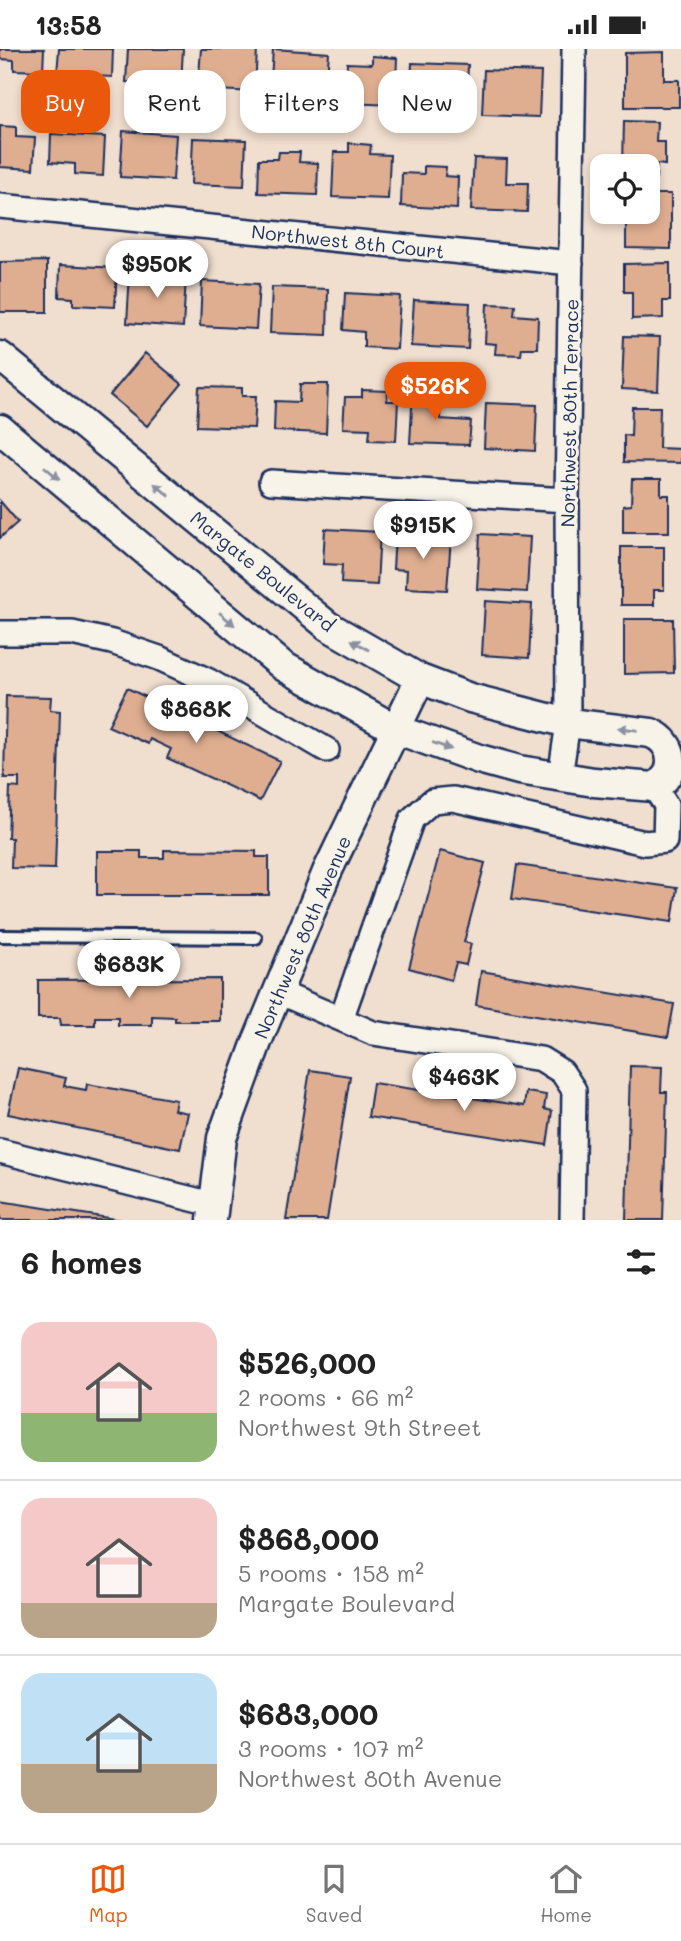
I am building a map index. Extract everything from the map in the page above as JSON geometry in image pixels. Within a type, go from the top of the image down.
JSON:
[{"type":"street","name":"Northwest 80th Terrace","points":[[560,777],[568,723],[567,500],[574,49]]},
{"type":"street","name":"Northwest 8th Court","points":[[0,206],[570,263]]},
{"type":"street","name":"Margate Boulevard","points":[[0,356],[328,627],[419,679],[494,705],[568,723],[651,733],[661,737],[670,753],[670,767],[665,779],[654,787]]},
{"type":"street","points":[[0,429],[284,666],[395,729],[479,759],[560,777],[654,787],[666,805],[665,841],[645,843],[453,799],[432,801],[412,819],[341,1019]]},
{"type":"street","points":[[271,482],[567,500]]},
{"type":"street","points":[[0,633],[72,633],[112,642],[159,658],[209,681],[327,750]]},
{"type":"street","name":"Northwest 80th Avenue","points":[[0,1151],[212,1212],[222,1138],[278,992],[327,872],[419,679]]},
{"type":"street","points":[[278,992],[373,1033],[541,1059],[562,1072],[574,1090],[572,1220]]},
{"type":"lane","points":[[0,936],[256,938]]},
{"type":"building","points":[[0,49],[44,49],[43,70],[14,70],[14,60],[0,59]]},
{"type":"building","points":[[59,49],[113,49],[112,77],[110,70],[57,70]]},
{"type":"building","points":[[128,49],[183,49],[182,70],[127,70]]},
{"type":"building","points":[[201,49],[257,49],[256,70],[240,70],[240,91],[226,90],[226,70],[199,70]]},
{"type":"building","points":[[273,49],[329,53],[328,70],[272,70]]},
{"type":"building","points":[[664,52],[664,80],[679,80],[679,107],[625,107],[625,53]]},
{"type":"building","points":[[372,56],[397,58],[396,70],[378,70],[378,104],[364,104],[364,70],[347,70],[347,63],[372,64]]},
{"type":"building","points":[[412,63],[468,65],[468,70],[412,70]]},
{"type":"building","points":[[484,70],[541,72],[539,117],[482,115]]},
{"type":"building","points":[[624,121],[657,122],[656,142],[665,142],[665,165],[660,164],[660,154],[623,154]]},
{"type":"building","points":[[0,126],[16,127],[16,137],[35,138],[33,169],[0,167]]},
{"type":"building","points":[[123,131],[176,135],[173,180],[120,177]]},
{"type":"building","points":[[51,134],[105,137],[103,176],[75,174],[75,164],[50,162]]},
{"type":"building","points":[[193,138],[246,140],[244,186],[191,184]]},
{"type":"building","points":[[349,143],[371,145],[370,154],[390,155],[388,199],[332,197],[334,152],[349,152]]},
{"type":"building","points":[[279,152],[300,152],[299,162],[318,163],[317,195],[258,193],[259,159],[278,159]]},
{"type":"building","points":[[474,158],[507,159],[506,183],[528,183],[527,212],[471,210]]},
{"type":"building","points":[[424,166],[446,167],[445,176],[458,177],[457,209],[401,206],[402,173],[424,174]]},
{"type":"building","points":[[660,194],[671,194],[671,249],[626,248],[626,224],[660,224]]},
{"type":"building","points":[[47,261],[47,312],[0,312],[0,262]]},
{"type":"building","points":[[670,263],[670,301],[663,301],[663,318],[632,319],[632,292],[624,292],[624,264]]},
{"type":"building","points":[[60,265],[117,268],[115,307],[73,305],[73,298],[59,297]]},
{"type":"building","points":[[130,273],[186,277],[183,327],[127,323]]},
{"type":"building","points":[[202,281],[259,284],[256,329],[200,326]]},
{"type":"building","points":[[272,287],[328,289],[327,335],[270,333]]},
{"type":"building","points":[[345,293],[400,296],[397,349],[364,347],[364,332],[343,330]]},
{"type":"building","points":[[414,300],[470,303],[468,349],[411,346]]},
{"type":"building","points":[[487,304],[515,305],[514,315],[538,317],[537,348],[522,348],[521,355],[495,354],[496,344],[485,343]]},
{"type":"building","points":[[624,336],[660,337],[658,391],[622,389]]},
{"type":"building","points":[[145,353],[182,384],[147,426],[110,395]]},
{"type":"building","points":[[300,384],[328,384],[326,433],[274,431],[275,401],[299,402]]},
{"type":"building","points":[[199,387],[242,388],[242,396],[256,396],[254,428],[197,426]]},
{"type":"building","points":[[362,390],[388,391],[387,401],[398,401],[396,441],[369,440],[370,429],[343,428],[345,397],[362,397]]},
{"type":"building","points":[[413,390],[441,391],[440,419],[471,421],[469,445],[410,443]]},
{"type":"building","points":[[486,403],[537,405],[535,451],[484,448]]},
{"type":"building","points":[[632,407],[660,407],[659,448],[681,449],[681,463],[624,462],[624,435],[631,436]]},
{"type":"building","points":[[632,479],[661,479],[661,495],[669,495],[669,532],[623,532],[623,506],[631,505]]},
{"type":"building","points":[[0,501],[18,522],[0,538]]},
{"type":"building","points":[[325,529],[380,532],[377,585],[341,583],[342,565],[323,564]]},
{"type":"building","points":[[480,534],[530,537],[527,592],[477,589]]},
{"type":"building","points":[[395,535],[451,538],[447,590],[406,588],[407,570],[393,569]]},
{"type":"building","points":[[621,547],[664,547],[664,590],[654,590],[654,605],[621,605]]},
{"type":"building","points":[[485,601],[532,604],[529,658],[482,655]]},
{"type":"building","points":[[624,619],[673,619],[674,673],[624,674]]},
{"type":"building","points":[[127,688],[280,761],[260,801],[167,758],[171,749],[150,739],[148,744],[108,726]]},
{"type":"building","points":[[6,696],[51,697],[50,710],[60,711],[55,869],[11,868],[12,838],[8,838],[10,787],[19,788],[19,778],[4,778]]},
{"type":"building","points":[[164,850],[256,851],[256,857],[269,857],[269,895],[97,895],[97,851],[141,851],[141,858],[164,858]]},
{"type":"building","points":[[440,851],[485,863],[464,942],[471,944],[466,965],[456,963],[451,980],[409,968]]},
{"type":"building","points":[[517,865],[677,888],[672,922],[512,899]]},
{"type":"building","points":[[481,971],[674,1004],[668,1037],[476,1005]]},
{"type":"building","points":[[220,979],[220,1021],[175,1021],[175,1017],[152,1016],[152,1025],[118,1025],[118,1017],[95,1017],[95,1025],[61,1025],[60,1018],[38,1018],[38,980]]},
{"type":"building","points":[[630,1066],[662,1067],[661,1092],[667,1092],[663,1220],[626,1220]]},
{"type":"building","points":[[18,1068],[66,1078],[64,1086],[86,1090],[87,1084],[176,1100],[174,1110],[188,1113],[180,1149],[8,1114]]},
{"type":"building","points":[[310,1070],[350,1076],[327,1220],[286,1220]]},
{"type":"building","points":[[373,1083],[524,1106],[526,1092],[546,1095],[544,1109],[552,1111],[547,1145],[368,1117]]},
{"type":"building","points":[[0,1201],[121,1220],[0,1220]]}]
